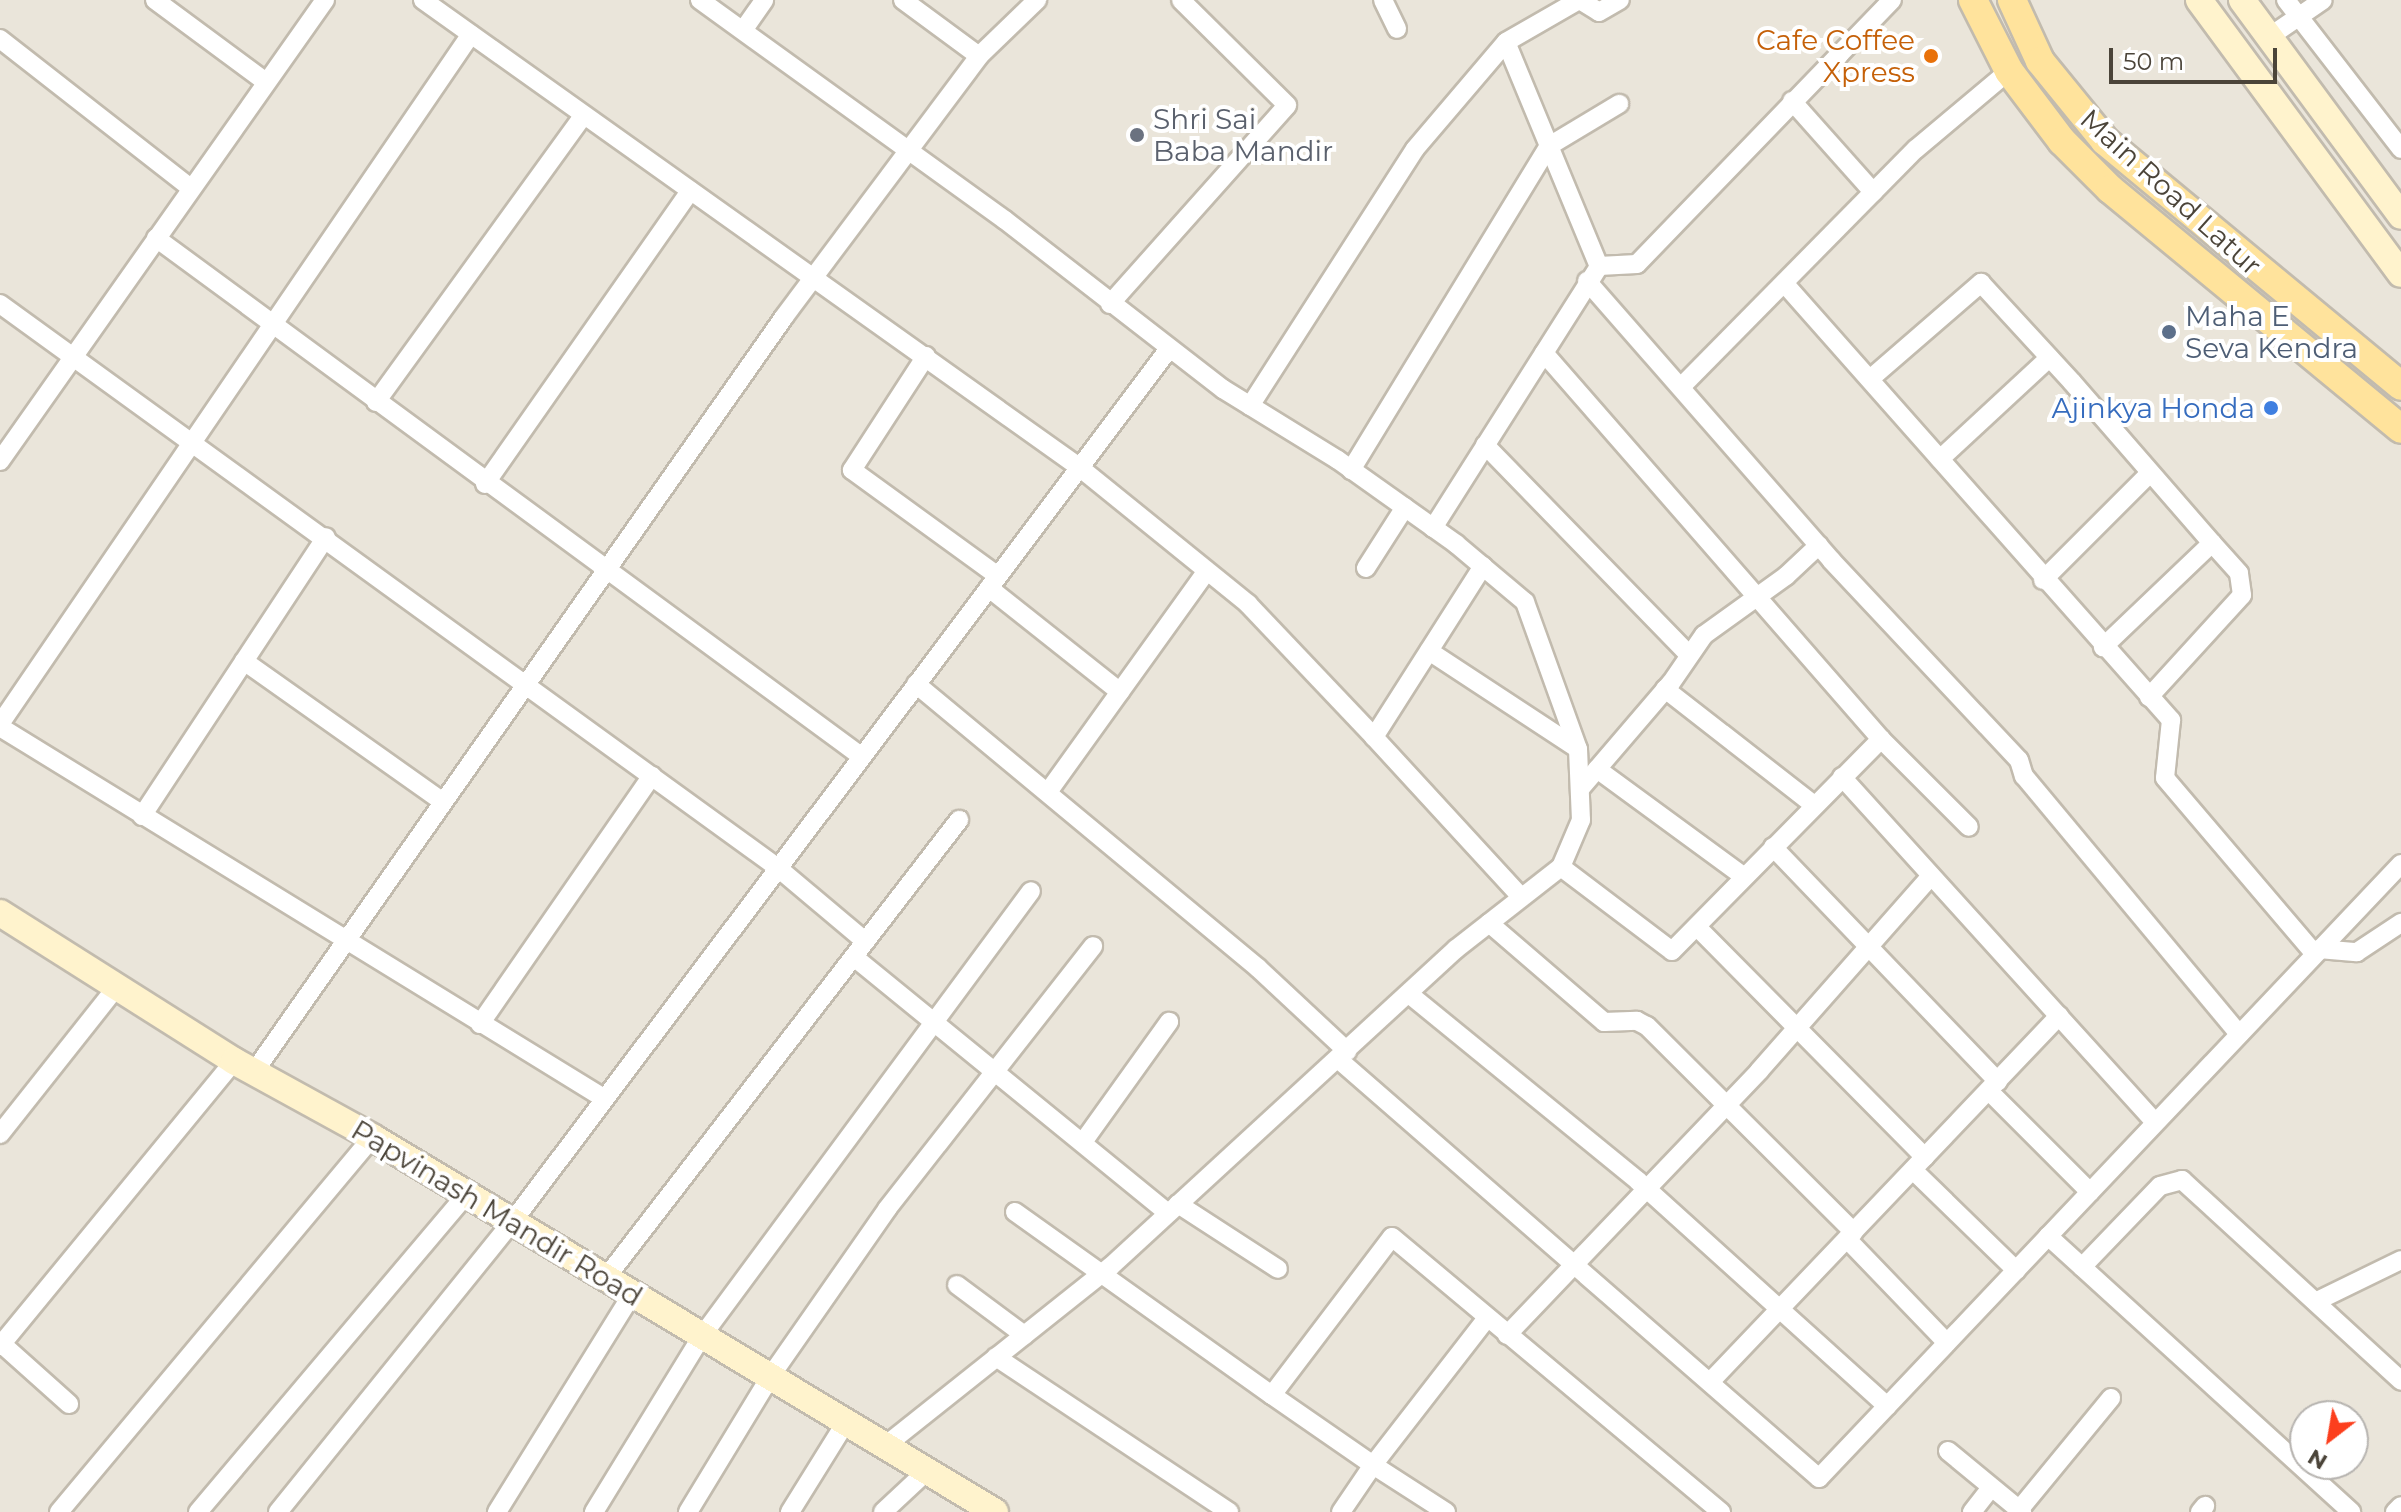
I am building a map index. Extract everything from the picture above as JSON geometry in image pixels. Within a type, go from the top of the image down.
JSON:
[{"type":"main road","name":"Main Road Latur","points":[[1973,0],[2009,71],[2062,141],[2110,189],[2401,429]]},
{"type":"main road","name":"Main Road Latur","points":[[2012,0],[2040,61],[2105,141],[2401,386]]},
{"type":"street","points":[[155,0],[266,82]]},
{"type":"street","points":[[0,461],[325,0]]},
{"type":"street","points":[[423,0],[1079,467],[1248,604],[1521,897]]},
{"type":"street","points":[[700,0],[744,29],[906,153],[1005,220],[1169,349],[1405,507],[1483,566],[1525,602],[1578,749],[1581,820],[1561,867],[1489,923],[1103,1272],[885,1446]]},
{"type":"street","points":[[744,29],[764,0]]},
{"type":"street","points":[[903,0],[979,56]]},
{"type":"street","points":[[69,1404],[1,1345],[244,1067],[344,941],[814,277],[979,56],[1037,0]]},
{"type":"street","points":[[1110,304],[1287,105],[1181,0]]},
{"type":"street","points":[[1383,0],[1397,29]]},
{"type":"street","points":[[1250,406],[1415,149],[1506,42],[1580,0],[1599,12],[1620,0]]},
{"type":"street","points":[[1433,528],[1593,274],[1637,264],[1892,0]]},
{"type":"street","points":[[2199,0],[2401,274]]},
{"type":"street","points":[[2242,0],[2401,216]]},
{"type":"street","points":[[2286,0],[2401,149]]},
{"type":"street","points":[[2269,37],[2323,0]]},
{"type":"street","points":[[471,34],[0,726],[344,941],[602,1097]]},
{"type":"street","points":[[0,39],[191,188]]},
{"type":"street","points":[[1506,42],[1549,146],[1593,274],[1681,387],[1819,545],[2019,760],[2024,776],[2239,1034]]},
{"type":"street","points":[[1681,387],[1873,192],[2009,71]]},
{"type":"street","points":[[1792,101],[1873,192]]},
{"type":"street","points":[[1351,470],[1549,146],[1619,104]]},
{"type":"street","points":[[376,402],[584,115]]},
{"type":"street","points":[[485,484],[690,191]]},
{"type":"street","points":[[156,238],[606,573],[861,756]]},
{"type":"street","points":[[1784,283],[2043,580],[2171,720],[2165,778],[2317,951],[2357,952],[2401,923]]},
{"type":"street","points":[[1870,379],[1981,283],[2239,573],[2242,595],[2149,697]]},
{"type":"street","points":[[0,304],[75,354],[778,868],[865,941]]},
{"type":"street","points":[[278,1512],[513,1221],[602,1097],[1169,349]]},
{"type":"street","points":[[1544,353],[1881,739],[1969,827]]},
{"type":"street","points":[[926,356],[852,470],[994,582],[1120,692]]},
{"type":"street","points":[[1940,459],[2049,358]]},
{"type":"street","points":[[1485,445],[1688,654]]},
{"type":"street","points":[[2043,580],[2150,473]]},
{"type":"street","points":[[1366,568],[1405,507]]},
{"type":"street","points":[[142,816],[326,537]]},
{"type":"street","points":[[2103,647],[2212,543]]},
{"type":"street","points":[[1580,789],[1665,689],[1704,635],[1758,596],[1819,545]]},
{"type":"street","points":[[1374,737],[1483,566]]},
{"type":"street","points":[[1048,792],[1207,571]]},
{"type":"street","points":[[1429,651],[1578,749]]},
{"type":"street","points":[[244,661],[443,802]]},
{"type":"street","points":[[916,684],[1258,968],[1343,1055],[1819,1478],[2401,864]]},
{"type":"street","points":[[1665,689],[1814,805]]},
{"type":"street","points":[[1561,867],[1672,951],[1699,929],[1743,876],[1881,739]]},
{"type":"street","points":[[1597,769],[1743,876]]},
{"type":"street","points":[[480,1024],[652,776]]},
{"type":"street","points":[[1842,777],[2155,1122]]},
{"type":"street","points":[[605,1279],[959,820]]},
{"type":"street","points":[[1773,847],[2090,1192]]},
{"type":"street","points":[[1507,1335],[1727,1104],[1931,876]]},
{"type":"street","points":[[594,1512],[702,1336],[1031,891]]},
{"type":"street","name":"Papvinash Mandir Road","points":[[0,913],[119,984],[244,1067],[372,1137],[995,1512]]},
{"type":"street","points":[[1489,923],[1604,1022],[1637,1021],[1647,1026],[1727,1104],[1947,1343]]},
{"type":"street","points":[[1699,929],[1799,1026],[2016,1270]]},
{"type":"street","points":[[688,1512],[770,1377],[887,1209],[1093,946]]},
{"type":"street","points":[[854,957],[998,1070],[1083,1142],[1173,1208],[1278,1269]]},
{"type":"street","points":[[1,1129],[119,984]]},
{"type":"street","points":[[1409,994],[1645,1188],[1887,1406]]},
{"type":"street","points":[[1710,1382],[2059,1016]]},
{"type":"street","points":[[1083,1142],[1169,1022]]},
{"type":"street","points":[[59,1512],[372,1137]]},
{"type":"street","points":[[2082,1267],[2160,1186],[2182,1180],[2401,1381]]},
{"type":"street","points":[[198,1512],[467,1194]]},
{"type":"street","points":[[1015,1212],[1272,1395],[1446,1512]]},
{"type":"street","points":[[2048,1236],[2351,1512]]},
{"type":"street","points":[[1272,1395],[1392,1237],[1721,1512]]},
{"type":"street","points":[[2317,1301],[2401,1260]]},
{"type":"street","points":[[957,1285],[1024,1335]]},
{"type":"street","points":[[497,1512],[632,1294]]},
{"type":"street","points":[[1341,1512],[1373,1465],[1487,1318]]},
{"type":"street","points":[[996,1357],[1229,1512]]},
{"type":"street","points":[[1948,1451],[2020,1511],[2111,1398]]},
{"type":"street","points":[[790,1512],[846,1422]]},
{"type":"street","points":[[883,1512],[927,1471]]},
{"type":"street","points":[[1972,1512],[1991,1488]]},
{"type":"street","points":[[2395,1512],[2401,1506]]},
{"type":"shaded area","points":[[0,0],[2401,0],[2401,1512],[0,1512]]},
{"type":"place","name":"Cafe Coffee Xpress","points":[[1931,56]]},
{"type":"place","name":"Shri Sai Baba Mandir","points":[[1137,135]]},
{"type":"place","name":"Maha E Seva Kendra","points":[[2169,332]]},
{"type":"place","name":"Ajinkya Honda","points":[[2271,408]]}]
